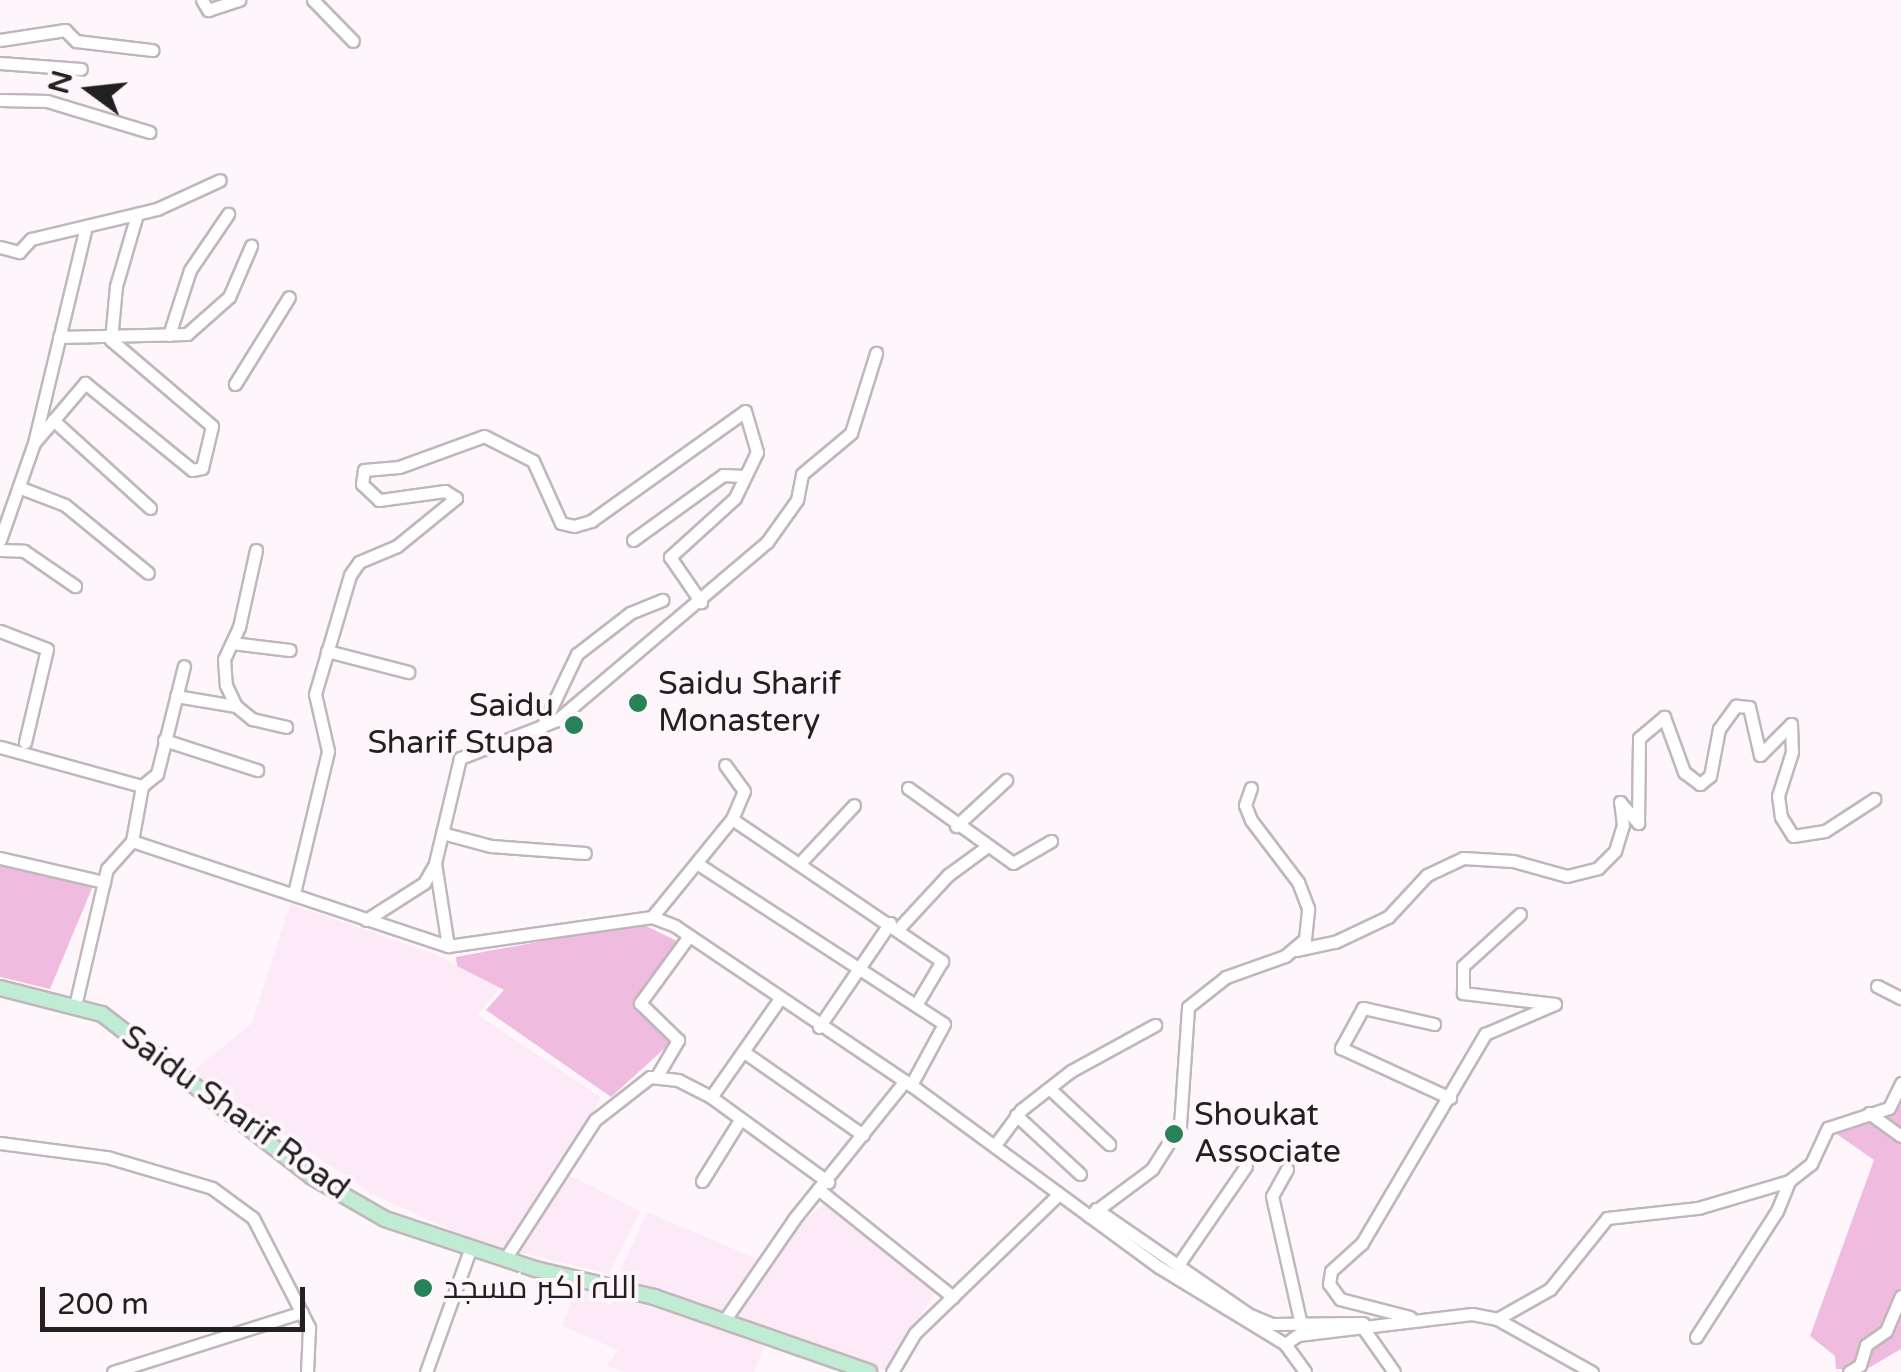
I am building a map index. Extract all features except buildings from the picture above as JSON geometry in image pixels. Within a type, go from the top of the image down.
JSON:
[{"type":"main road","name":"Saidu Sharif Road","points":[[0,988],[102,1014],[312,1177],[385,1219],[505,1259],[763,1332],[868,1372]]},
{"type":"main road","points":[[763,1332],[883,1372]]},
{"type":"street","points":[[202,0],[208,10],[239,0]]},
{"type":"street","points":[[313,0],[353,41]]},
{"type":"street","points":[[322,10],[332,0]]},
{"type":"street","points":[[0,40],[64,30],[76,41],[152,50]]},
{"type":"street","points":[[0,64],[81,69]]},
{"type":"street","points":[[0,100],[47,101],[149,132]]},
{"type":"street","points":[[0,246],[19,252],[31,239],[136,214],[220,180]]},
{"type":"street","points":[[34,443],[82,385],[90,384],[192,470],[202,468],[212,426],[111,340],[116,286],[136,214]]},
{"type":"street","points":[[169,336],[190,270],[228,214]]},
{"type":"street","points":[[0,540],[34,443],[86,226]]},
{"type":"street","points":[[58,337],[114,332],[187,334],[225,302],[251,246]]},
{"type":"street","points":[[235,384],[289,298]]},
{"type":"street","points":[[366,920],[424,882],[435,863],[460,758],[542,727],[700,602],[768,542],[797,500],[802,474],[852,434],[876,353]]},
{"type":"street","points":[[294,893],[328,751],[314,705],[354,567],[424,528],[456,498],[445,492],[379,500],[362,484],[364,470],[400,467],[484,436],[533,461],[561,522],[574,526],[590,521],[743,410],[752,417],[758,447],[732,504],[670,556],[700,602]]},
{"type":"street","points":[[53,420],[150,508]]},
{"type":"street","points":[[633,540],[722,476],[743,476]]},
{"type":"street","points":[[21,488],[65,505],[148,572]]},
{"type":"street","points":[[0,550],[24,551],[75,586]]},
{"type":"street","points":[[236,706],[224,659],[232,643],[256,550]]},
{"type":"street","points":[[542,727],[577,654],[630,613],[662,600]]},
{"type":"street","points":[[0,630],[47,648],[24,742]]},
{"type":"street","points":[[232,643],[290,650]]},
{"type":"street","points":[[327,651],[408,672]]},
{"type":"street","points":[[75,1006],[104,882],[132,841],[142,786],[157,774],[184,666]]},
{"type":"street","points":[[176,696],[236,706],[252,718],[286,727]]},
{"type":"street","points":[[1093,1213],[1152,1170],[1180,1124],[1188,1007],[1226,977],[1296,950],[1335,942],[1388,916],[1427,875],[1463,858],[1567,876],[1598,868],[1615,850],[1623,824],[1620,802],[1638,823],[1639,738],[1664,717],[1684,772],[1700,784],[1710,776],[1717,735],[1736,706],[1749,707],[1760,756],[1791,724],[1792,752],[1778,796],[1780,817],[1793,836],[1825,831],[1874,798]]},
{"type":"street","points":[[164,740],[257,770]]},
{"type":"street","points":[[0,747],[142,786]]},
{"type":"street","points":[[652,917],[732,819],[744,791],[725,765]]},
{"type":"street","points":[[956,826],[1006,780]]},
{"type":"street","points":[[908,788],[985,848],[1013,863],[1051,840]]},
{"type":"street","points":[[1251,788],[1245,805],[1251,820],[1298,882],[1308,908],[1311,924],[1296,950]]},
{"type":"street","points":[[800,863],[854,805]]},
{"type":"street","points":[[732,819],[942,961],[916,1005]]},
{"type":"street","points":[[442,833],[491,846],[585,853]]},
{"type":"street","points":[[132,841],[448,946],[652,917],[689,936],[908,1083],[1059,1194],[1178,1264],[1248,1314],[1301,1325],[1350,1319],[1364,1325],[1394,1372]]},
{"type":"street","points":[[818,1026],[894,926],[948,875],[985,848]]},
{"type":"street","points":[[0,858],[104,882]]},
{"type":"street","points":[[435,863],[448,946]]},
{"type":"street","points":[[698,864],[860,967],[945,1028],[908,1083],[823,1186],[724,1321]]},
{"type":"street","points":[[1410,1318],[1340,1300],[1328,1284],[1331,1271],[1362,1243],[1486,1034],[1554,1004],[1553,999],[1491,1002],[1462,994],[1462,966],[1520,914]]},
{"type":"street","points":[[505,1259],[594,1120],[624,1092],[657,1076],[678,1040],[640,1003],[689,936]]},
{"type":"street","points":[[1877,986],[1901,998]]},
{"type":"street","points":[[711,1097],[780,1000]]},
{"type":"street","points":[[1434,1024],[1363,1008],[1341,1048],[1450,1098]]},
{"type":"street","points":[[996,1145],[1016,1115],[1050,1089],[1154,1025]]},
{"type":"street","points":[[744,1052],[863,1135]]},
{"type":"street","points":[[657,1076],[711,1097],[823,1186],[952,1297]]},
{"type":"street","points":[[1497,1319],[1550,1289],[1608,1218],[1698,1208],[1788,1180],[1811,1164],[1828,1128],[1889,1108],[1901,1083]]},
{"type":"street","points":[[1050,1089],[1109,1144]]},
{"type":"street","points":[[1868,1114],[1901,1136]]},
{"type":"street","points":[[1016,1115],[1080,1174]]},
{"type":"street","points":[[702,1181],[740,1120]]},
{"type":"street","points":[[0,1143],[106,1157],[212,1188],[253,1218],[309,1327],[307,1372]]},
{"type":"street","points":[[1178,1264],[1246,1166]]},
{"type":"street","points":[[1287,1169],[1272,1196],[1301,1325]]},
{"type":"street","points":[[1033,1212],[1042,1180]]},
{"type":"street","points":[[1696,1337],[1777,1211],[1788,1180]]},
{"type":"street","points":[[892,1372],[916,1333],[1033,1212],[1059,1194]]},
{"type":"street","points":[[1093,1213],[1222,1309],[1284,1344],[1305,1372]]},
{"type":"street","points":[[426,1372],[470,1247]]},
{"type":"street","points":[[1849,1372],[1860,1365],[1866,1345],[1886,1331],[1901,1296]]},
{"type":"street","points":[[113,1372],[302,1312]]},
{"type":"street","points":[[1284,1344],[1298,1334],[1443,1312],[1497,1319],[1592,1372]]},
{"type":"shaded area","points":[[0,858],[93,886],[50,989],[0,977]]},
{"type":"shaded area","points":[[290,904],[435,954],[499,988],[478,1015],[601,1097],[561,1171],[640,1211],[609,1274],[480,1243],[372,1194],[191,1073],[252,1023]]},
{"type":"shaded area","points":[[640,923],[681,943],[635,1003],[675,1039],[611,1097],[486,1010],[504,990],[457,966],[456,957]]},
{"type":"shaded area","points":[[1880,1104],[1901,1105],[1901,1349],[1867,1369],[1836,1369],[1835,1356],[1810,1336],[1874,1160],[1828,1128]]},
{"type":"shaded area","points":[[826,1201],[939,1286],[887,1371],[616,1279],[647,1212],[762,1261]]},
{"type":"shaded area","points":[[575,1289],[660,1308],[764,1346],[754,1372],[622,1372],[607,1365],[618,1350],[562,1326]]},
{"type":"place","name":"Saidu Sharif Monastery","points":[[638,703]]},
{"type":"place","name":"Saidu Sharif Stupa","points":[[574,725]]},
{"type":"place","name":"Shoukat Associate","points":[[1174,1134]]},
{"type":"place","name":"اللہ اکبر مسجد","points":[[423,1288]]}]
